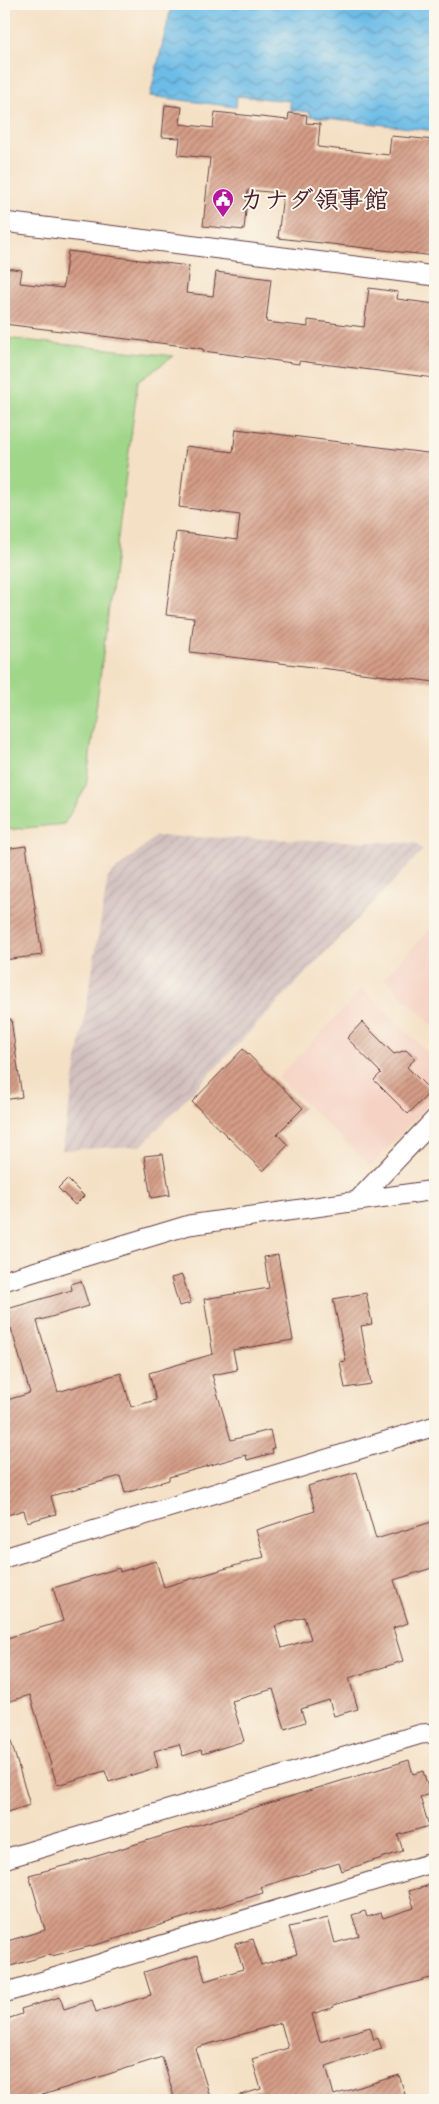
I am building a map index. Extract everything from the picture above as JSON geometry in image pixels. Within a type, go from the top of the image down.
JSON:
[{"type":"street","points":[[4,222],[435,276]]},
{"type":"street","points":[[357,1201],[435,1118]]},
{"type":"street","points":[[4,1281],[189,1225],[435,1190]]},
{"type":"street","points":[[4,1558],[435,1426]]},
{"type":"street","points":[[4,1858],[421,1734],[435,1733]]},
{"type":"street","points":[[4,1993],[435,1862]]},
{"type":"shaded area","points":[[156,836],[415,843],[423,850],[141,1146],[62,1150],[108,877]]},
{"type":"shaded area","points":[[435,924],[435,1027],[384,978]]},
{"type":"shaded area","points":[[362,989],[435,1059],[435,1097],[371,1166],[278,1078]]},
{"type":"green space","points":[[4,338],[174,356],[138,381],[86,787],[64,824],[6,830],[4,830]]},
{"type":"water","points":[[172,4],[435,4],[435,131],[310,116],[310,112],[290,110],[290,101],[237,96],[236,107],[150,96]]},
{"type":"building","points":[[165,105],[182,107],[180,124],[213,128],[215,112],[288,120],[289,113],[307,115],[306,123],[320,124],[318,147],[389,155],[391,136],[435,140],[435,256],[278,238],[283,194],[280,193],[248,190],[244,230],[203,226],[210,158],[178,155],[180,138],[162,137]]},
{"type":"building","points":[[68,251],[189,266],[186,293],[213,296],[216,272],[271,279],[266,322],[308,327],[308,320],[364,327],[369,288],[398,292],[397,299],[435,304],[435,378],[299,361],[299,364],[203,351],[203,349],[184,346],[4,324],[4,268],[22,270],[20,283],[63,288]]},
{"type":"building","points":[[236,429],[435,454],[435,682],[190,652],[194,618],[166,615],[176,532],[237,540],[240,515],[179,507],[186,446],[233,452]]},
{"type":"building","points":[[26,846],[42,955],[4,960],[4,849]]},
{"type":"building","points":[[11,1019],[22,1097],[4,1100],[4,1020]]},
{"type":"building","points":[[362,1022],[394,1054],[406,1050],[415,1059],[407,1067],[431,1091],[408,1114],[374,1080],[381,1073],[347,1038]]},
{"type":"building","points":[[243,1049],[303,1108],[277,1134],[288,1145],[263,1171],[192,1102]]},
{"type":"building","points":[[163,1154],[170,1195],[151,1198],[144,1156]]},
{"type":"building","points":[[67,1179],[84,1196],[75,1205],[58,1188]]},
{"type":"building","points":[[278,1255],[293,1340],[233,1350],[237,1370],[212,1375],[231,1440],[270,1430],[274,1448],[272,1448],[273,1453],[247,1460],[246,1455],[169,1477],[169,1480],[125,1493],[120,1476],[51,1496],[56,1514],[27,1522],[24,1510],[4,1516],[4,1401],[30,1393],[4,1310],[72,1290],[71,1284],[81,1281],[89,1306],[37,1321],[58,1392],[121,1373],[131,1407],[156,1400],[149,1373],[213,1354],[204,1299],[269,1288],[264,1257]]},
{"type":"building","points":[[182,1275],[191,1303],[179,1306],[171,1278]]},
{"type":"building","points":[[366,1293],[372,1324],[361,1326],[371,1384],[345,1388],[340,1362],[346,1361],[333,1299]]},
{"type":"building","points":[[357,1472],[376,1539],[435,1521],[435,1567],[394,1580],[408,1623],[393,1628],[403,1661],[349,1678],[358,1709],[334,1716],[329,1700],[301,1709],[305,1722],[285,1729],[273,1689],[232,1701],[244,1741],[202,1754],[201,1750],[183,1756],[179,1744],[154,1751],[158,1767],[109,1782],[105,1771],[57,1785],[30,1695],[4,1703],[4,1639],[63,1621],[53,1588],[119,1568],[120,1572],[156,1561],[164,1587],[264,1557],[256,1530],[315,1511],[308,1486]],"holes":[[[304,1617],[311,1639],[282,1648],[275,1626]]]},
{"type":"building","points":[[7,1728],[30,1805],[4,1813],[4,1729]]},
{"type":"building","points":[[409,1760],[413,1774],[423,1771],[430,1794],[420,1797],[429,1826],[398,1835],[403,1851],[342,1871],[339,1863],[261,1887],[263,1893],[99,1944],[52,1956],[51,1954],[4,1968],[4,1942],[45,1930],[29,1875],[71,1864]]},
{"type":"building","points":[[430,1885],[435,1902],[434,1977],[333,2005],[334,2007],[312,2014],[320,2042],[370,2027],[374,2040],[378,2038],[382,2049],[326,2066],[334,2095],[399,2075],[405,2094],[400,2096],[402,2100],[283,2100],[281,2095],[263,2100],[233,2100],[233,2097],[261,2089],[252,2059],[288,2048],[281,2023],[195,2048],[211,2100],[175,2100],[162,2057],[46,2094],[22,2100],[4,2100],[4,2020],[22,2014],[21,2009],[60,1997],[64,2009],[92,2000],[96,2012],[151,1995],[144,1972],[198,1955],[205,1981],[243,1969],[235,1944],[253,1939],[261,1965],[297,1954],[289,1927],[328,1918],[335,1943],[359,1936],[352,1915],[365,1911],[367,1917],[381,1913],[383,1918],[414,1908],[409,1891]]},
{"type":"place","name":"カナダ領事館","points":[[223,218]]}]
